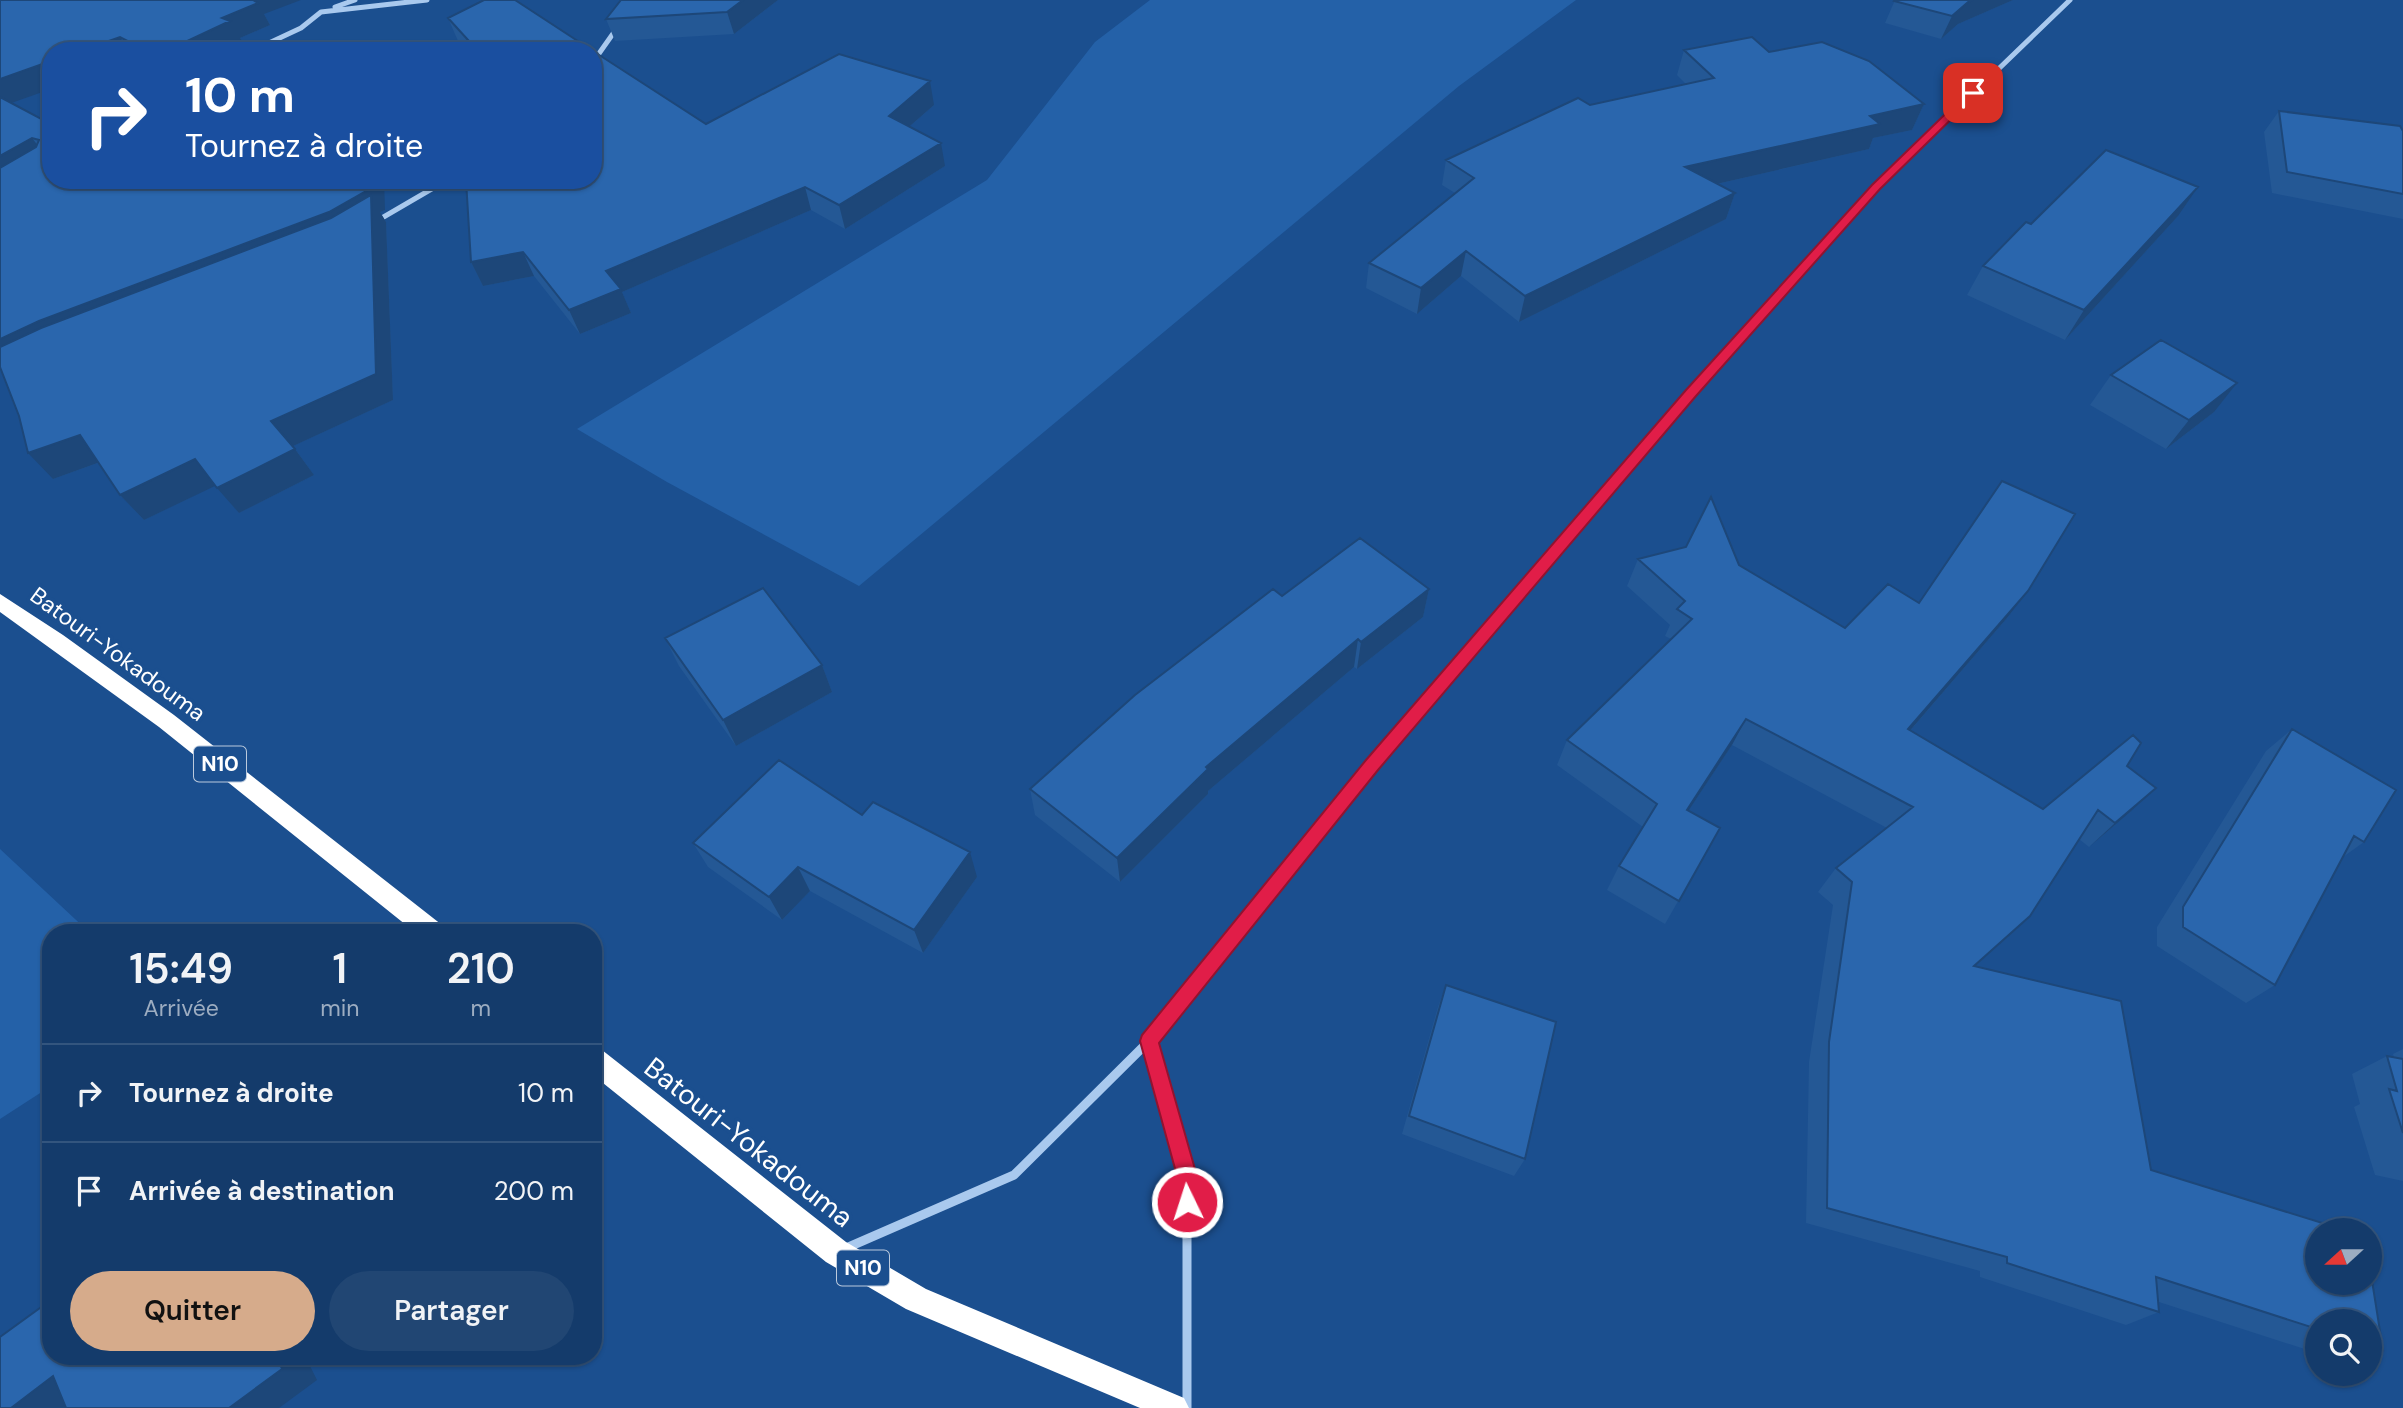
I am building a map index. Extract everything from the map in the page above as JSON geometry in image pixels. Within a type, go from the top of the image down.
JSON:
[{"type":"highway","name":"Batouri-Yokadouma","points":[[0,602],[57,640],[258,793],[423,924]]},
{"type":"highway","name":"Batouri-Yokadouma","points":[[602,1066],[836,1252],[916,1299],[1174,1408]]},
{"type":"street","points":[[271,42],[301,28],[321,12],[355,0]]},
{"type":"street","points":[[321,12],[427,0]]},
{"type":"street","points":[[836,1252],[1014,1175],[1149,1041],[1372,765],[1691,393],[1876,187],[2070,0]]},
{"type":"street","points":[[602,50],[624,19]]},
{"type":"street","points":[[368,226],[432,189]]},
{"type":"street","points":[[1149,1041],[1187,1176],[1187,1408]]},
{"type":"shaded area","points":[[1150,0],[1576,0],[1459,86],[859,586],[667,482],[577,429],[987,180],[1095,42]]},
{"type":"shaded area","points":[[0,849],[80,924],[42,924],[42,1092],[0,1119]]},
{"type":"building","points":[[0,0],[253,0],[258,3],[222,18],[230,21],[185,42],[130,42],[120,37],[106,42],[42,42],[42,64],[0,79]]},
{"type":"building","points":[[484,0],[515,0],[579,42],[470,42],[448,18]]},
{"type":"building","points":[[621,0],[743,0],[727,12],[606,19]]},
{"type":"building","points":[[1895,0],[1973,0],[1952,16]]},
{"type":"building","points":[[1752,37],[1769,52],[1822,42],[1869,61],[1924,104],[1870,116],[1880,124],[1685,167],[1735,193],[1525,296],[1466,251],[1421,288],[1369,263],[1474,178],[1446,160],[1578,98],[1590,105],[1714,78],[1684,50]]},
{"type":"building","points":[[839,54],[930,81],[889,116],[941,143],[839,205],[805,187],[606,271],[621,289],[569,310],[523,252],[471,262],[467,189],[602,189],[602,57],[706,124]]},
{"type":"building","points":[[0,97],[42,119],[42,189],[369,189],[329,212],[39,321],[0,339],[0,168],[36,147],[39,140],[32,138],[0,156]]},
{"type":"building","points":[[2279,111],[2400,126],[2403,131],[2403,194],[2287,172]]},
{"type":"building","points":[[2106,150],[2198,187],[2084,310],[1983,266],[2026,222],[2031,224]]},
{"type":"building","points":[[371,195],[376,374],[271,421],[295,449],[217,488],[195,459],[120,495],[80,435],[28,453],[19,416],[0,367],[0,347],[41,328],[331,218]]},
{"type":"building","points":[[2161,340],[2237,383],[2189,420],[2111,375]]},
{"type":"building","points":[[2002,481],[2075,514],[2028,591],[1908,729],[2043,809],[2133,735],[2141,743],[2127,766],[2156,788],[2115,823],[2098,810],[2030,916],[1974,966],[2121,1001],[2151,1170],[2306,1218],[2305,1295],[2374,1295],[2376,1309],[2305,1309],[2305,1325],[2156,1277],[2159,1312],[2007,1263],[2007,1257],[1827,1208],[1829,1042],[1852,882],[1836,868],[1913,807],[1746,719],[1687,810],[1720,828],[1679,901],[1619,866],[1657,804],[1567,740],[1692,619],[1677,609],[1685,601],[1638,559],[1686,547],[1711,497],[1739,565],[1845,628],[1888,584],[1919,603]]},
{"type":"building","points":[[1360,538],[1429,589],[1361,642],[1358,639],[1206,767],[1208,769],[1117,858],[1030,789],[1135,695],[1273,589],[1282,596]]},
{"type":"building","points":[[763,588],[822,665],[723,720],[665,638]]},
{"type":"building","points":[[2292,729],[2396,790],[2364,842],[2354,836],[2275,985],[2183,927],[2183,907]]},
{"type":"building","points":[[779,760],[862,815],[873,802],[970,852],[914,930],[798,867],[769,897],[693,843]]},
{"type":"building","points":[[1446,985],[1556,1022],[1525,1159],[1409,1116]]},
{"type":"building","points":[[2387,1056],[2403,1059],[2403,1133],[2389,1089],[2397,1091]]},
{"type":"building","points":[[42,1307],[42,1365],[280,1365],[282,1369],[229,1408],[66,1408],[53,1376],[11,1408],[0,1408],[0,1337]]},
{"type":"route","points":[[1187,1202],[1187,1176],[1149,1041],[1372,765],[1524,592],[1691,393],[1876,187],[1973,93]]}]
